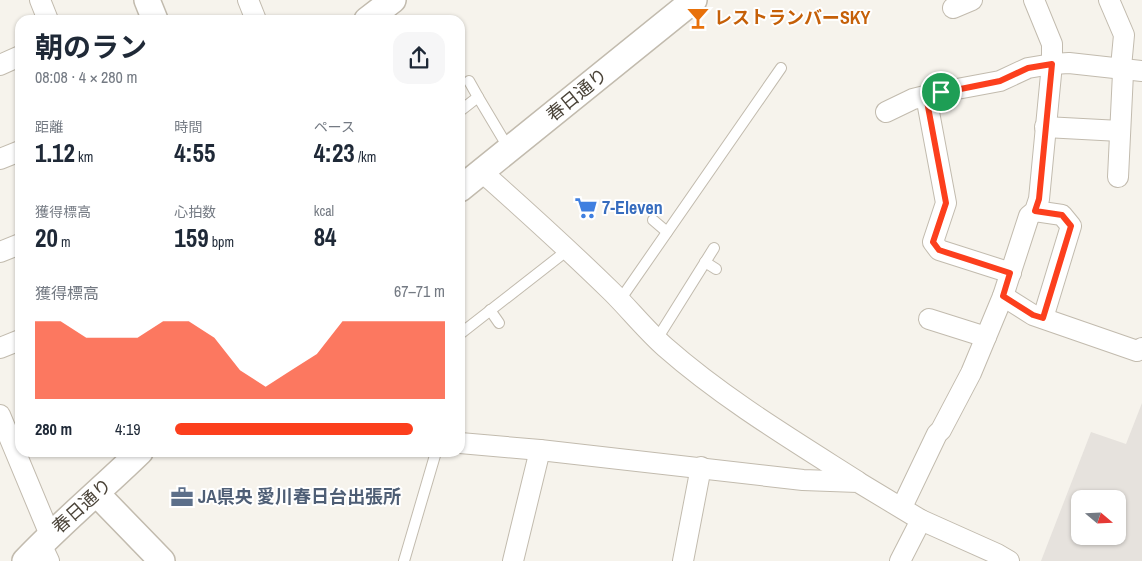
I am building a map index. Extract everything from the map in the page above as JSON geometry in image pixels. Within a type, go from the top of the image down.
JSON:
[{"type":"street","points":[[40,0],[46,15]]},
{"type":"street","points":[[146,0],[153,15]]},
{"type":"street","points":[[248,0],[254,15]]},
{"type":"street","points":[[374,15],[393,0]]},
{"type":"street","name":"春日通り","points":[[465,185],[694,0]]},
{"type":"street","points":[[953,8],[972,0]]},
{"type":"street","points":[[902,508],[936,434],[941,430],[971,373],[1003,296],[1030,216],[1035,211],[1039,199],[1052,64],[1052,44],[1034,0]]},
{"type":"street","points":[[1109,0],[1124,35],[1121,67],[1123,73],[1118,177]]},
{"type":"street","points":[[0,65],[15,58]]},
{"type":"street","points":[[886,112],[926,96],[1000,81],[1028,68],[1052,64],[1069,63],[1121,67],[1142,71]]},
{"type":"street","points":[[926,96],[946,203],[933,242],[939,250],[1010,273]]},
{"type":"street","points":[[1046,127],[1120,131]]},
{"type":"street","points":[[0,159],[15,153]]},
{"type":"street","points":[[482,172],[567,248],[620,300],[652,336],[709,382],[789,438],[921,520],[1009,561]]},
{"type":"street","points":[[1035,211],[1062,215],[1071,226],[1043,318]]},
{"type":"street","points":[[0,252],[15,246]]},
{"type":"street","points":[[1003,296],[1033,315],[1137,350],[1142,348]]},
{"type":"street","points":[[929,319],[986,336]]},
{"type":"street","points":[[0,348],[15,342]]},
{"type":"street","points":[[1,419],[41,550]]},
{"type":"street","points":[[465,443],[700,467],[803,480],[858,482]]},
{"type":"street","points":[[513,561],[540,450]]},
{"type":"street","name":"春日通り","points":[[41,550],[135,457]]},
{"type":"street","points":[[683,561],[700,467]]},
{"type":"street","points":[[97,494],[162,561]]},
{"type":"street","points":[[900,561],[921,520]]},
{"type":"lane","points":[[620,300],[781,68]]},
{"type":"lane","points":[[470,81],[509,149]]},
{"type":"lane","points":[[465,107],[478,97]]},
{"type":"lane","points":[[652,220],[667,232]]},
{"type":"lane","points":[[465,330],[560,256],[567,248]]},
{"type":"lane","points":[[657,339],[714,248]]},
{"type":"lane","points":[[705,262],[716,268]]},
{"type":"lane","points":[[490,310],[499,323]]},
{"type":"lane","points":[[404,561],[423,509],[435,457]]},
{"type":"shaded area","points":[[1142,403],[1142,561],[1041,561],[1091,432],[1126,444]]},
{"type":"place","name":"レストランバーSKY","points":[[698,18]]},
{"type":"place","name":"7-Eleven","points":[[586,208]]},
{"type":"place","name":"JA県央 愛川春日台出張所","points":[[182,497]]},
{"type":"route","points":[[1052,64],[1039,199],[1035,211],[1062,215],[1071,226],[1043,318],[1033,315],[1003,296],[1010,273],[939,250],[933,242],[946,203],[926,96],[941,92],[1000,81],[1028,68],[1052,64]]}]
